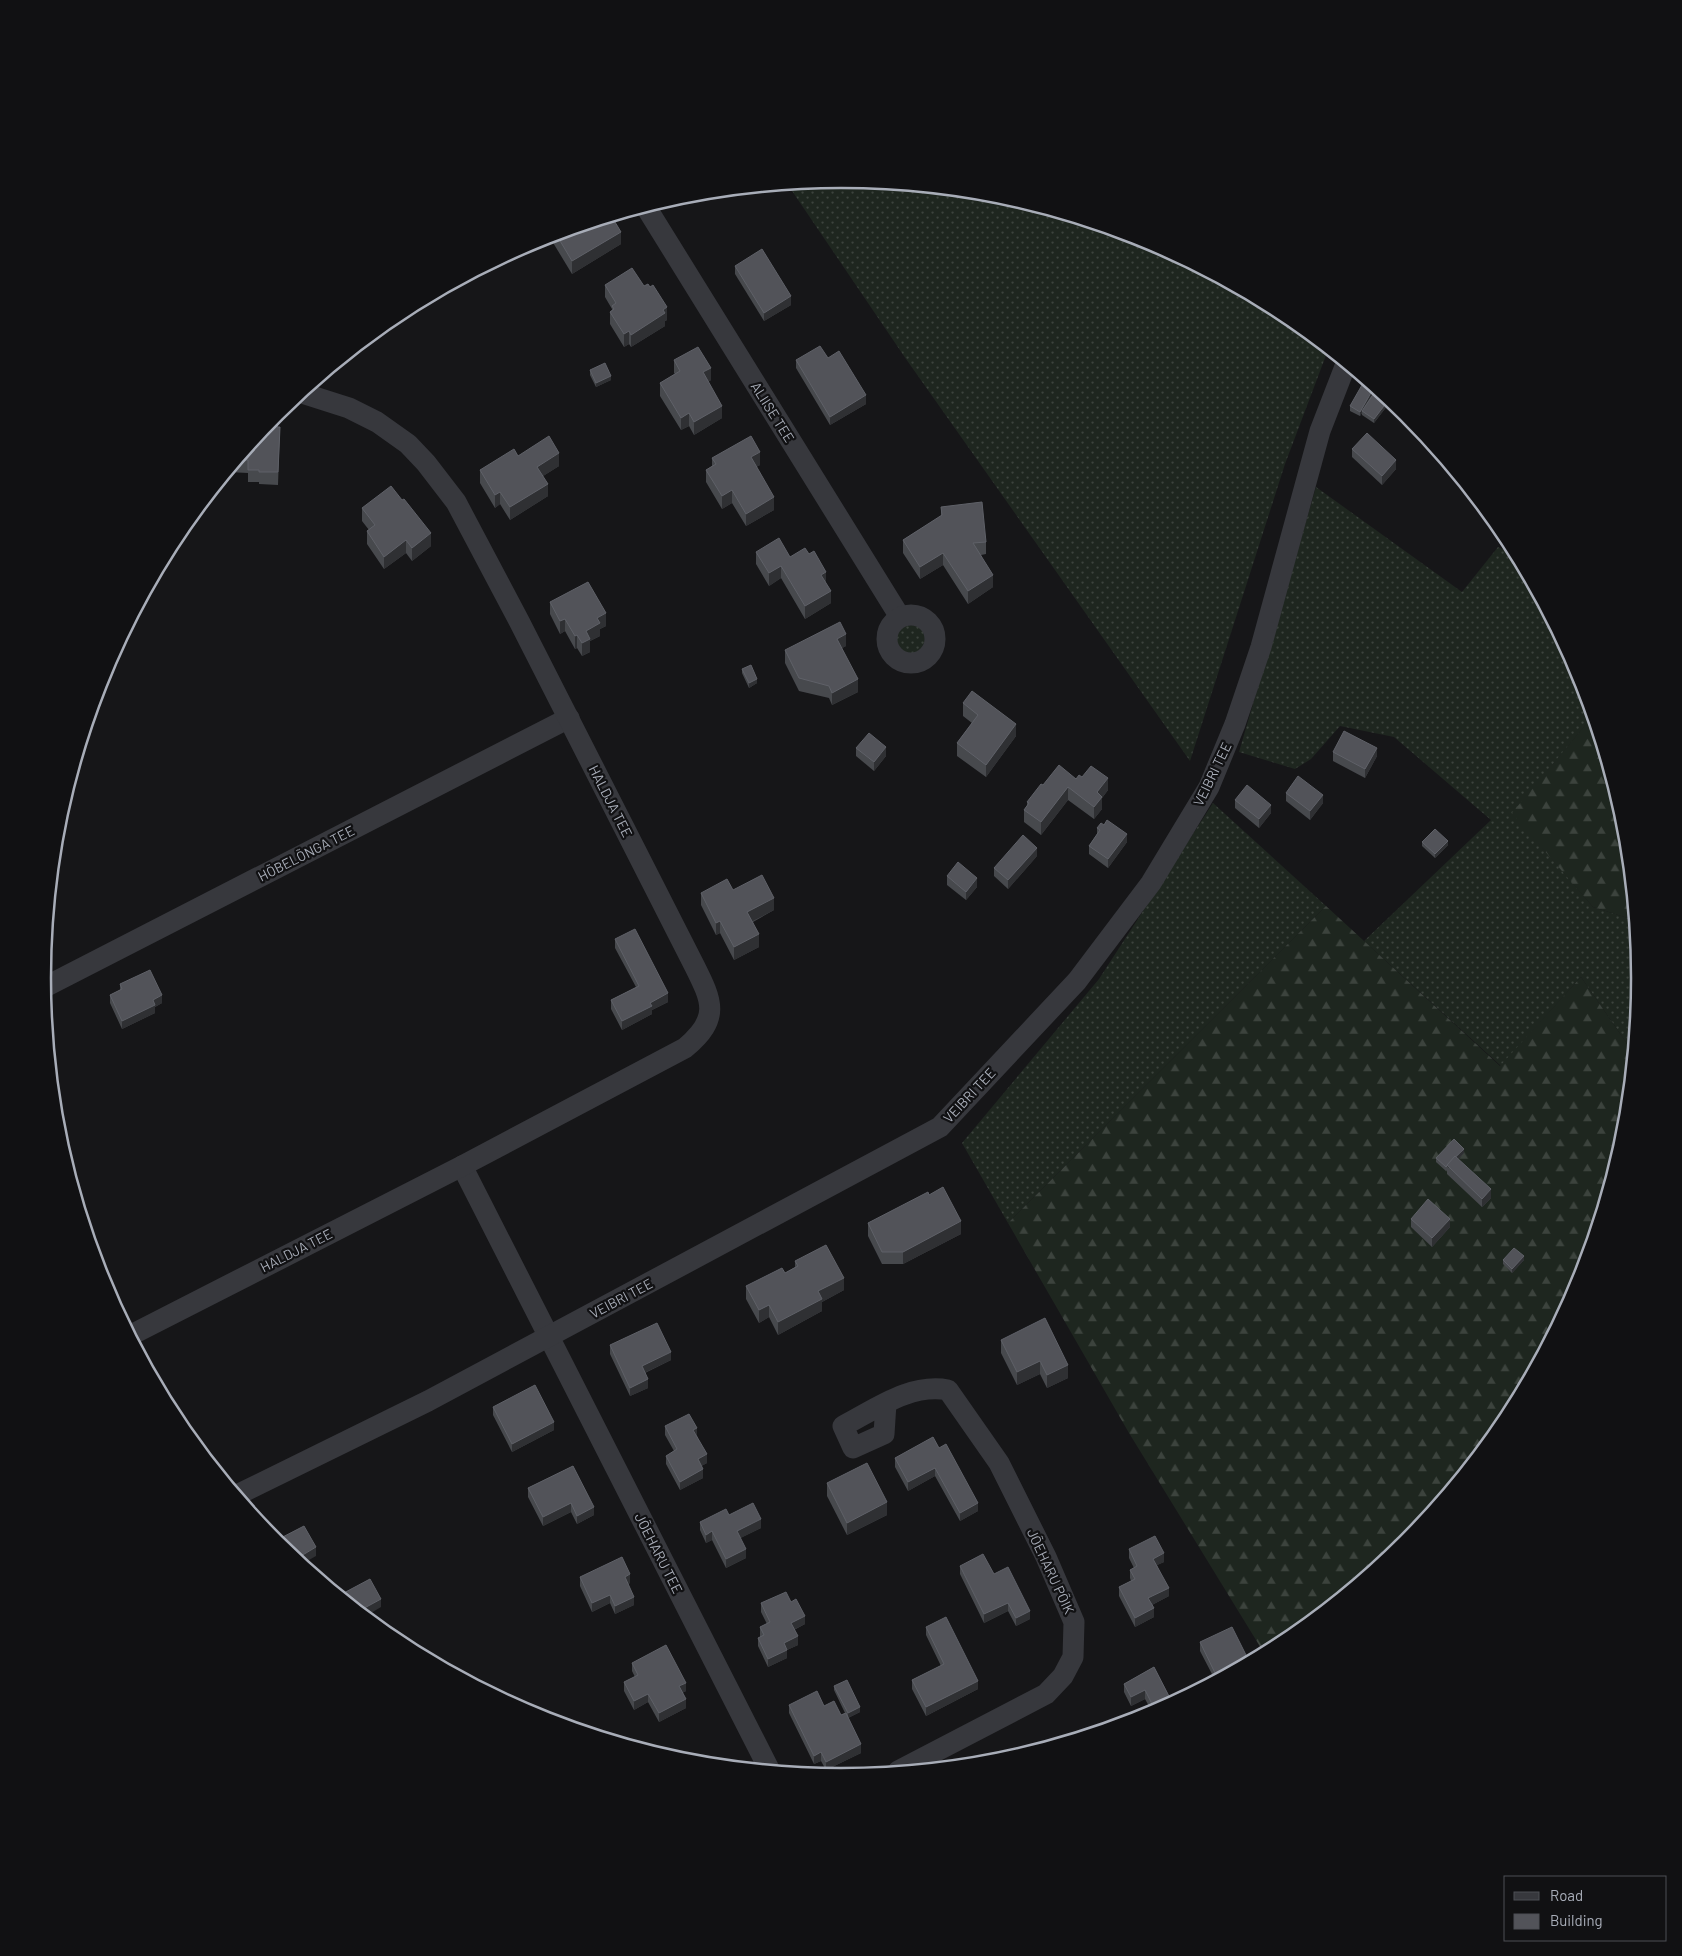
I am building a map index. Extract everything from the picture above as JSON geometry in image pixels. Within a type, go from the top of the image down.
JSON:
[{"type":"street","name":"ALIISE TEE","points":[[649,212],[900,618]]},
{"type":"street","name":"VEIBRI TEE","points":[[241,1492],[428,1401],[940,1126],[1077,980],[1151,883],[1209,787],[1235,724],[1261,647],[1320,431],[1344,369]]},
{"type":"street","name":"HALDJA TEE","points":[[136,1333],[462,1166],[685,1048],[696,1039],[702,1030],[710,1009],[709,996],[456,502],[426,463],[408,444],[377,422],[349,408],[309,395]]},
{"type":"street","name":"HÕBELÕNGA TEE","points":[[51,984],[568,718]]},
{"type":"street","points":[[462,1166],[548,1337]]},
{"type":"street","name":"JÕEHARU TEE","points":[[548,1337],[765,1764]]},
{"type":"street","name":"JÕEHARU PÕIK","points":[[886,1403],[914,1390],[936,1387],[948,1390],[999,1463],[1046,1557],[1074,1622],[1072,1657],[1063,1676],[1046,1694],[911,1764]]},
{"type":"green space","points":[[841,188],[893,190],[944,195],[995,203],[1095,230],[1143,248],[1236,294],[1280,321],[1326,355],[1285,464],[1190,761],[906,359],[791,190]]},
{"type":"green space","points":[[1316,487],[1462,592],[1498,547],[1505,550],[1525,583],[1549,629],[1571,676],[1588,722],[1513,813],[1593,907],[1628,918],[1631,978],[1628,1045],[1581,977],[1501,1066],[1364,941],[1491,820],[1394,737],[1340,726],[1311,759],[1295,769],[1239,752]]},
{"type":"green space","points":[[911,621],[925,626],[930,640],[925,654],[911,659],[897,654],[892,640],[897,626]]},
{"type":"green space","points":[[1588,722],[1604,774],[1616,824],[1628,918],[1593,907],[1512,813]]},
{"type":"green space","points":[[1213,803],[1326,906],[1008,1223],[962,1143],[1099,979]]},
{"type":"green space","points":[[1326,906],[1500,1066],[1581,977],[1628,1045],[1616,1132],[1589,1232],[1571,1280],[1525,1373],[1498,1417],[1468,1459],[1435,1499],[1362,1572],[1322,1605],[1260,1647],[1129,1433],[1008,1223]]},
{"type":"building","points":[[615,222],[621,232],[572,261],[560,240]]},
{"type":"building","points":[[762,249],[791,296],[764,313],[735,266]]},
{"type":"building","points":[[632,268],[644,286],[648,284],[650,287],[653,285],[667,307],[663,310],[665,313],[631,335],[629,331],[624,334],[610,312],[614,309],[612,306],[616,303],[605,285]]},
{"type":"building","points":[[820,346],[828,358],[839,351],[866,395],[830,417],[796,360]]},
{"type":"building","points":[[698,347],[711,368],[703,372],[722,406],[694,422],[689,413],[681,418],[660,383],[680,371],[674,360]]},
{"type":"building","points":[[605,363],[611,376],[596,383],[590,370]]},
{"type":"building","points":[[1362,385],[1371,393],[1360,412],[1350,406]]},
{"type":"building","points":[[1373,395],[1384,406],[1374,419],[1362,411]]},
{"type":"building","points":[[277,426],[280,427],[278,472],[248,470],[248,460],[245,460]]},
{"type":"building","points":[[1367,433],[1396,460],[1382,476],[1352,449]]},
{"type":"building","points":[[549,436],[559,453],[537,467],[548,484],[510,507],[500,492],[495,495],[480,470],[514,449],[518,456]]},
{"type":"building","points":[[751,436],[760,452],[751,457],[774,497],[746,514],[732,490],[722,496],[706,470],[716,464],[712,458]]},
{"type":"building","points":[[391,486],[431,533],[412,548],[406,540],[384,557],[367,531],[375,525],[362,508]]},
{"type":"building","points":[[982,502],[986,542],[973,543],[993,575],[968,591],[943,553],[920,567],[903,540],[942,515],[941,507]]},
{"type":"building","points":[[779,538],[790,557],[805,548],[809,554],[814,551],[826,572],[821,575],[831,591],[805,606],[781,566],[769,573],[756,552]]},
{"type":"building","points":[[588,582],[606,613],[597,618],[600,623],[586,631],[590,639],[582,643],[577,635],[575,636],[565,619],[560,621],[550,602]]},
{"type":"building","points":[[840,622],[846,634],[837,639],[858,679],[832,693],[829,686],[799,678],[785,650]]},
{"type":"building","points":[[751,665],[757,679],[749,683],[742,669]]},
{"type":"building","points":[[972,691],[1016,724],[986,765],[957,743],[978,715],[963,703]]},
{"type":"building","points":[[1344,731],[1377,748],[1365,769],[1333,752]]},
{"type":"building","points":[[869,733],[886,747],[874,762],[856,748]]},
{"type":"building","points":[[1059,765],[1076,779],[1079,775],[1082,777],[1091,766],[1108,778],[1097,792],[1102,797],[1094,807],[1068,787],[1041,822],[1024,810],[1029,803],[1027,802],[1041,784],[1043,785]]},
{"type":"building","points":[[1298,776],[1323,795],[1310,811],[1286,793]]},
{"type":"building","points":[[1247,785],[1271,805],[1259,819],[1235,800]]},
{"type":"building","points":[[1107,820],[1127,834],[1108,859],[1089,846],[1100,830],[1097,828],[1101,823],[1104,825]]},
{"type":"building","points":[[1435,829],[1448,841],[1435,854],[1422,842]]},
{"type":"building","points":[[1023,835],[1037,848],[1008,880],[994,868]]},
{"type":"building","points":[[958,862],[977,878],[966,892],[947,876]]},
{"type":"building","points":[[762,875],[774,898],[747,912],[759,934],[734,947],[720,921],[716,923],[701,893],[727,879],[733,890]]},
{"type":"building","points":[[635,929],[668,993],[650,1003],[652,1006],[622,1021],[611,1000],[639,986],[615,939]]},
{"type":"building","points":[[150,970],[162,995],[153,1000],[155,1005],[122,1021],[110,995],[122,989],[120,984]]},
{"type":"building","points":[[1454,1139],[1464,1149],[1446,1167],[1436,1158]]},
{"type":"building","points":[[1455,1156],[1491,1189],[1482,1199],[1447,1165]]},
{"type":"building","points":[[943,1187],[961,1221],[903,1252],[882,1252],[868,1223],[928,1192],[929,1195]]},
{"type":"building","points":[[1428,1199],[1450,1219],[1432,1238],[1411,1219]]},
{"type":"building","points":[[826,1245],[844,1278],[818,1291],[822,1299],[778,1322],[769,1305],[759,1310],[746,1286],[782,1268],[785,1273],[798,1266],[795,1261]]},
{"type":"building","points":[[1514,1248],[1524,1256],[1512,1269],[1503,1260]]},
{"type":"building","points":[[1045,1318],[1068,1365],[1047,1375],[1040,1361],[1017,1372],[1001,1340]]},
{"type":"building","points":[[657,1323],[671,1352],[642,1366],[648,1379],[630,1388],[610,1345]]},
{"type":"building","points":[[535,1385],[554,1422],[512,1444],[493,1407]]},
{"type":"building","points":[[689,1414],[697,1428],[693,1430],[707,1454],[698,1459],[703,1469],[680,1482],[666,1456],[677,1449],[665,1426]]},
{"type":"building","points":[[933,1437],[939,1448],[946,1444],[978,1503],[960,1513],[935,1468],[908,1482],[895,1458]]},
{"type":"building","points":[[867,1463],[887,1502],[847,1523],[827,1483]]},
{"type":"building","points":[[573,1466],[594,1507],[577,1516],[571,1503],[543,1517],[528,1488]]},
{"type":"building","points":[[753,1503],[761,1519],[737,1531],[746,1549],[726,1559],[712,1531],[706,1535],[700,1522],[726,1509],[729,1515]]},
{"type":"building","points":[[304,1526],[316,1547],[303,1555],[284,1537]]},
{"type":"building","points":[[1155,1536],[1164,1553],[1153,1559],[1169,1588],[1148,1598],[1154,1608],[1135,1618],[1119,1587],[1135,1579],[1130,1570],[1137,1566],[1129,1549]]},
{"type":"building","points":[[983,1554],[994,1574],[1008,1567],[1030,1611],[1016,1618],[1008,1603],[984,1614],[960,1566]]},
{"type":"building","points":[[622,1557],[630,1574],[625,1577],[634,1597],[615,1606],[610,1595],[592,1603],[580,1577]]},
{"type":"building","points":[[370,1579],[381,1599],[364,1608],[345,1592]]},
{"type":"building","points":[[786,1592],[791,1602],[796,1599],[805,1616],[791,1623],[798,1636],[784,1643],[787,1650],[768,1659],[758,1638],[764,1635],[760,1627],[770,1622],[761,1603]]},
{"type":"building","points":[[946,1617],[978,1681],[926,1707],[912,1680],[944,1664],[926,1627]]},
{"type":"building","points":[[1232,1627],[1246,1656],[1215,1673],[1200,1642]]},
{"type":"building","points":[[666,1645],[686,1683],[679,1686],[686,1699],[659,1713],[648,1694],[634,1701],[624,1682],[638,1675],[632,1663]]},
{"type":"building","points":[[1154,1667],[1169,1696],[1152,1704],[1145,1690],[1131,1697],[1124,1684]]},
{"type":"building","points":[[847,1680],[860,1707],[848,1713],[834,1686]]},
{"type":"building","points":[[817,1691],[824,1706],[834,1701],[841,1715],[846,1713],[861,1744],[826,1762],[821,1752],[814,1756],[789,1705]]}]
